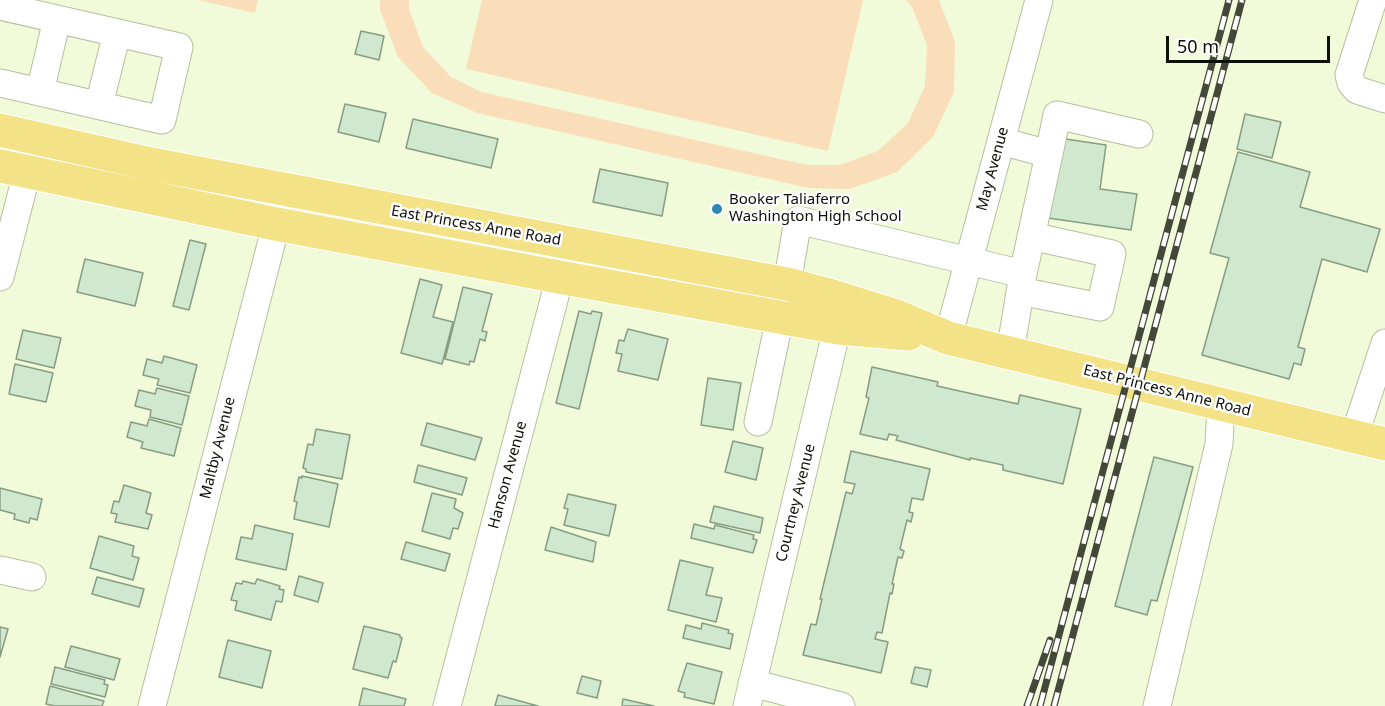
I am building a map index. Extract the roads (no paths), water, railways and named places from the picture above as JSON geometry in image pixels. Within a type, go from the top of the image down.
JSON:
[{"type":"main road","name":"East Princess Anne Road","points":[[0,130],[151,164],[787,284],[841,314]]},
{"type":"main road","name":"East Princess Anne Road","points":[[14,170],[276,224],[780,317],[841,314],[896,316],[948,338],[1370,441]]},
{"type":"street","name":"May Avenue","points":[[948,338],[1039,0]]},
{"type":"street","points":[[1373,0],[1349,75],[1351,83],[1357,90],[1385,99]]},
{"type":"street","points":[[0,6],[179,47],[162,120],[0,83]]},
{"type":"street","points":[[40,92],[57,19]]},
{"type":"street","points":[[99,105],[117,33]]},
{"type":"street","points":[[1010,353],[1031,236],[1057,115],[1138,134]]},
{"type":"street","points":[[0,277],[14,170],[36,138]]},
{"type":"street","points":[[1001,141],[1049,154]]},
{"type":"street","name":"Maltby Avenue","points":[[152,706],[285,190]]},
{"type":"street","points":[[787,284],[798,220],[969,262],[1022,283],[1100,307],[1112,254],[1031,236]]},
{"type":"street","name":"Hanson Avenue","points":[[447,706],[569,243]]},
{"type":"street","name":"Courtney Avenue","points":[[750,694],[841,314]]},
{"type":"street","points":[[758,422],[780,317]]},
{"type":"street","points":[[1370,441],[1385,343]]},
{"type":"street","points":[[1157,706],[1219,444],[1221,404]]},
{"type":"street","points":[[0,570],[32,577]]},
{"type":"street","points":[[750,694],[841,706]]},
{"type":"railway","points":[[1040,706],[1229,0]]},
{"type":"railway","points":[[1054,706],[1242,0]]},
{"type":"railway","points":[[1027,706],[1050,640]]},
{"type":"place","name":"Booker Taliaferro Washington High School","points":[[717,209]]}]
